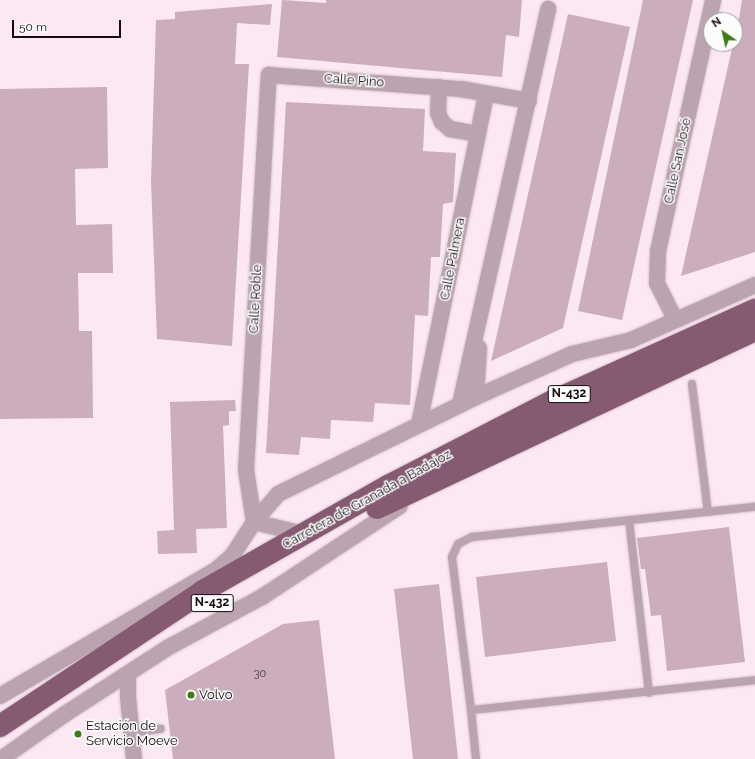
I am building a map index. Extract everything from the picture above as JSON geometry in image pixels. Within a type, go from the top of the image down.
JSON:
[{"type":"highway","name":"Carretera de Granada a Badajoz","points":[[0,726],[203,592],[388,486],[553,401],[755,310]]},
{"type":"highway","name":"Carretera de Granada a Badajoz","points":[[0,737],[56,699],[250,579],[392,500],[432,484],[556,423],[755,330]]},
{"type":"street","name":"Calle San José","points":[[675,319],[657,284],[658,251],[713,0]]},
{"type":"street","points":[[460,404],[470,352],[479,323],[548,9]]},
{"type":"street","name":"Calle Pino","points":[[269,75],[439,87],[529,101]]},
{"type":"street","name":"Calle Roble","points":[[254,522],[246,470],[269,75]]},
{"type":"street","points":[[439,87],[438,113],[442,122],[450,129],[478,134]]},
{"type":"street","name":"Calle Palmera","points":[[419,424],[486,95]]},
{"type":"street","points":[[0,696],[217,569],[232,556],[254,522],[278,494],[460,404],[572,354],[631,340],[675,319],[755,285]]},
{"type":"street","points":[[476,397],[479,323]]},
{"type":"street","points":[[1,759],[169,647],[262,597],[432,484]]},
{"type":"street","points":[[254,522],[304,534]]},
{"type":"street","points":[[0,707],[166,609],[203,592]]},
{"type":"street","points":[[128,674],[128,697],[134,759]]},
{"type":"lane","points":[[692,384],[708,512]]},
{"type":"lane","points":[[476,759],[452,557],[458,544],[472,537],[755,507]]},
{"type":"lane","points":[[629,520],[649,692]]},
{"type":"lane","points":[[471,710],[755,680]]},
{"type":"lane","points":[[131,733],[161,729]]},
{"type":"building","points":[[282,0],[326,3],[326,0],[522,0],[519,37],[506,35],[502,77],[277,57]]},
{"type":"building","points":[[643,0],[693,0],[622,320],[578,311]]},
{"type":"building","points":[[742,0],[755,0],[755,252],[681,276],[731,52],[743,52],[743,12],[740,12]]},
{"type":"building","points":[[272,4],[270,25],[237,23],[235,64],[249,64],[232,346],[157,339],[151,182],[156,20],[175,19],[175,12]]},
{"type":"building","points":[[568,14],[630,27],[563,328],[491,361]]},
{"type":"building","points":[[107,87],[108,168],[75,169],[76,225],[112,224],[113,273],[78,273],[79,331],[92,331],[93,418],[0,419],[0,89]]},
{"type":"building","points":[[286,102],[425,109],[423,151],[456,153],[453,202],[443,204],[440,257],[431,257],[428,316],[415,315],[410,405],[375,403],[373,422],[331,420],[330,439],[301,437],[299,455],[266,453]]},
{"type":"building","points":[[235,400],[236,411],[229,411],[229,425],[223,426],[227,528],[196,529],[197,553],[158,554],[157,531],[174,530],[170,402]]},
{"type":"building","points":[[729,527],[745,662],[667,671],[661,615],[651,616],[645,569],[641,569],[637,538]]},
{"type":"building","points":[[607,562],[616,641],[485,657],[476,577]]},
{"type":"building","points":[[439,584],[458,759],[413,759],[394,589]]},
{"type":"building","points":[[319,620],[335,759],[173,759],[165,690],[283,624]]},
{"type":"place","name":"Volvo","points":[[191,695]]},
{"type":"place","name":"Estación de Servicio Moeve","points":[[78,734]]}]
